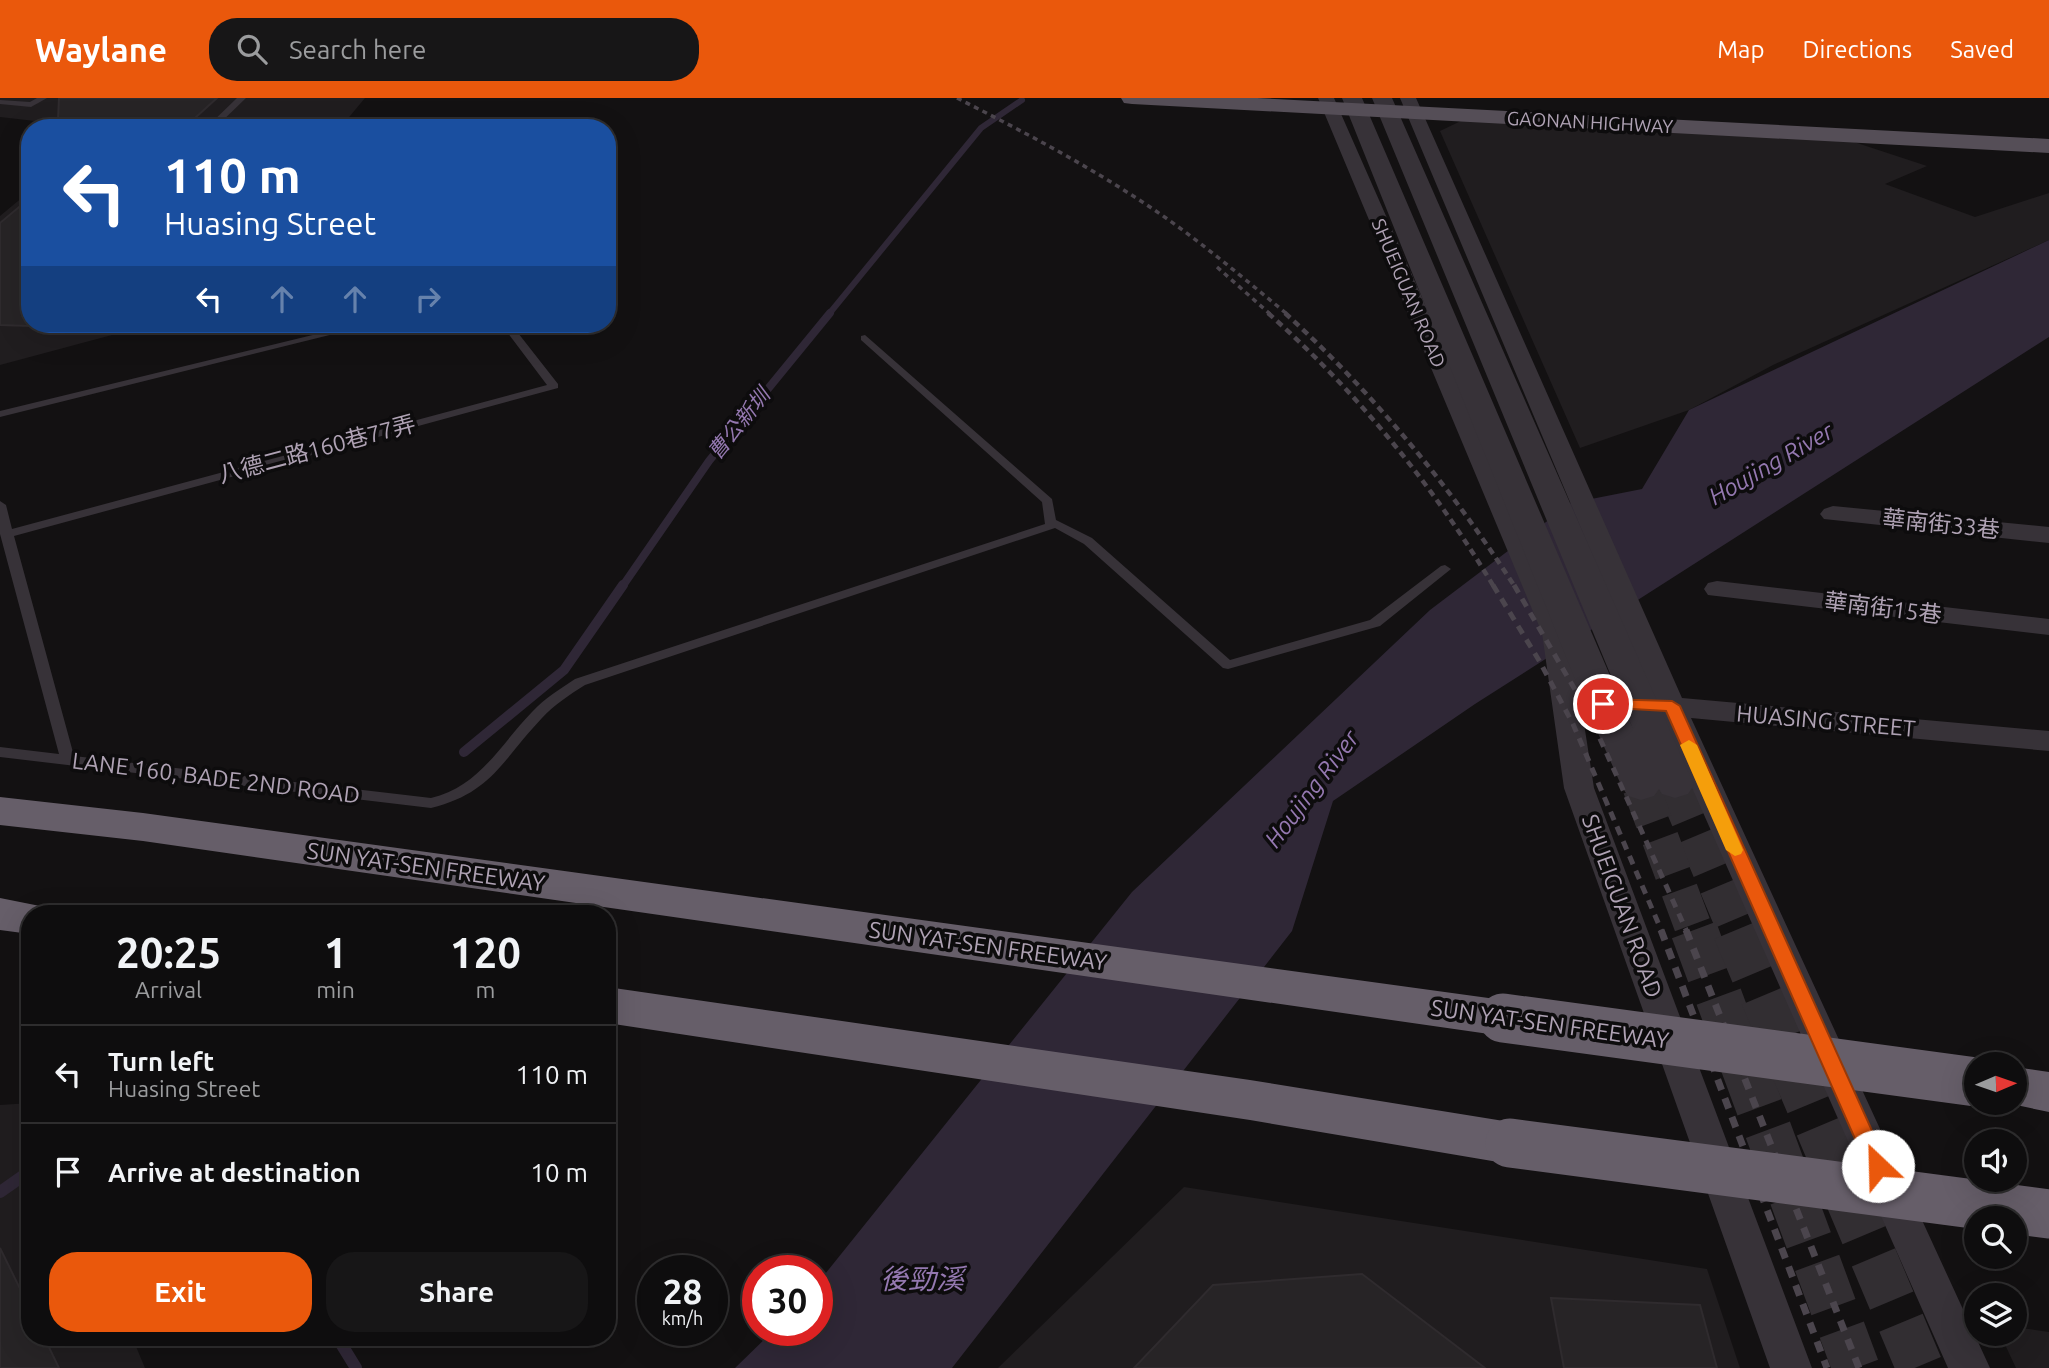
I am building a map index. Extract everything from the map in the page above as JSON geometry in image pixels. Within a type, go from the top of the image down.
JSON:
[{"type":"highway","name":"SUN YAT-SEN FREEWAY","points":[[0,811],[157,829],[1964,1080]]},
{"type":"highway","points":[[0,914],[21,917]]},
{"type":"highway","points":[[616,1006],[1250,1100],[1510,1143],[2049,1214]]},
{"type":"highway","points":[[2027,1089],[2049,1092]]},
{"type":"main road","name":"GAONAN HIGHWAY","points":[[1132,98],[1341,102],[2049,135]]},
{"type":"main road","name":"GAONAN HIGHWAY","points":[[1300,98],[1341,102]]},
{"type":"main road","name":"GAONAN HIGHWAY","points":[[1466,98],[2049,127]]},
{"type":"main road","name":"GAONAN HIGHWAY","points":[[1398,105],[2049,146]]},
{"type":"street","name":"SHUEIGUAN ROAD","points":[[1341,102],[1564,631],[1579,788],[1791,1368]]},
{"type":"street","points":[[1398,105],[1656,705],[1969,1368]]},
{"type":"street","name":"華南街33巷","points":[[1833,514],[2049,535]]},
{"type":"street","name":"華南街15巷","points":[[1717,589],[2049,627]]},
{"type":"street","points":[[1564,631],[1603,704],[1658,786],[1656,705]]},
{"type":"street","name":"HUASING STREET","points":[[1603,704],[1656,705],[2049,741]]},
{"type":"lane","points":[[0,102],[32,105],[43,98]]},
{"type":"lane","points":[[220,119],[243,98]]},
{"type":"lane","points":[[0,414],[332,333]]},
{"type":"lane","name":"八德二路160巷77弄","points":[[6,534],[554,386],[513,333]]},
{"type":"lane","points":[[865,338],[1048,501],[1051,526],[1056,524],[1088,541],[1228,665],[1375,623],[1445,569]]},
{"type":"lane","points":[[0,505],[68,761]]},
{"type":"lane","name":"LANE 160, BADE 2ND ROAD","points":[[0,752],[431,803],[451,800],[472,788],[548,704],[580,682],[1051,526]]},
{"type":"shaded area","points":[[0,98],[365,98],[348,119],[21,119],[0,117]]},
{"type":"shaded area","points":[[1465,119],[1854,142],[1927,166],[1885,184],[1975,217],[2049,193],[2049,240],[1773,365],[1689,410],[1580,448],[1440,131]]},
{"type":"shaded area","points":[[21,198],[21,333],[119,333],[0,365],[0,216]]},
{"type":"shaded area","points":[[21,1104],[21,1346],[136,1346],[145,1368],[0,1368],[0,1105]]},
{"type":"shaded area","points":[[1184,1187],[1707,1269],[1740,1368],[998,1368]]},
{"type":"shaded area","points":[[2027,1329],[2049,1332],[2049,1368],[2016,1368],[2006,1346],[2027,1346]]},
{"type":"water","name":"後勁溪","points":[[2049,240],[2049,337],[1475,704],[1333,801],[1292,931],[952,1368],[735,1368],[758,1346],[833,1346],[833,1264],[1132,892],[1430,610],[1571,503],[1642,489],[1689,410]]},
{"type":"building","points":[[59,98],[217,98],[194,119],[58,119]]},
{"type":"building","points":[[21,206],[21,326],[0,325],[0,223]]},
{"type":"building","points":[[0,1248],[21,1291],[21,1346],[48,1346],[59,1368],[0,1368]]},
{"type":"building","points":[[1362,1274],[1485,1368],[1134,1368],[1213,1285]]},
{"type":"building","points":[[1551,1298],[1700,1305],[1717,1368],[1564,1368]]},
{"type":"waterway","name":"曹公新圳","points":[[829,314],[981,128],[1022,100]]},
{"type":"waterway","name":"曹公新圳","points":[[622,587],[709,461],[830,313]]},
{"type":"waterway","name":"曹公新圳","points":[[464,752],[564,670],[623,585]]},
{"type":"waterway","name":"曹公新圳","points":[[0,1192],[21,1177]]},
{"type":"waterway","points":[[343,1346],[356,1368]]},
{"type":"tunnel","points":[[1675,785],[1737,932]]},
{"type":"tunnel","points":[[1641,787],[1695,932]]},
{"type":"tunnel","points":[[1694,930],[1856,1368]]},
{"type":"tunnel","points":[[1736,930],[1920,1368]]},
{"type":"railway","points":[[957,98],[1066,156],[1151,207],[1287,314]]},
{"type":"railway","points":[[1217,267],[1270,314]]},
{"type":"railway","points":[[1268,313],[1332,375],[1391,441],[1445,512],[1494,587]]},
{"type":"railway","points":[[1285,313],[1349,376],[1409,443],[1464,513],[1515,587]]},
{"type":"railway","points":[[1493,585],[1540,662],[1573,724],[1662,932]]},
{"type":"railway","points":[[1514,585],[1588,712],[1687,932]]},
{"type":"railway","points":[[1661,930],[1827,1368]]},
{"type":"railway","points":[[1686,930],[1859,1368]]},
{"type":"slow traffic","points":[[1689,745],[1735,850]]},
{"type":"route","points":[[1603,704],[1672,706],[1878,1166]]},
{"type":"water label","name":"Houjing River","points":[[1771,464]]},
{"type":"water label","name":"Houjing River","points":[[1312,789]]}]
